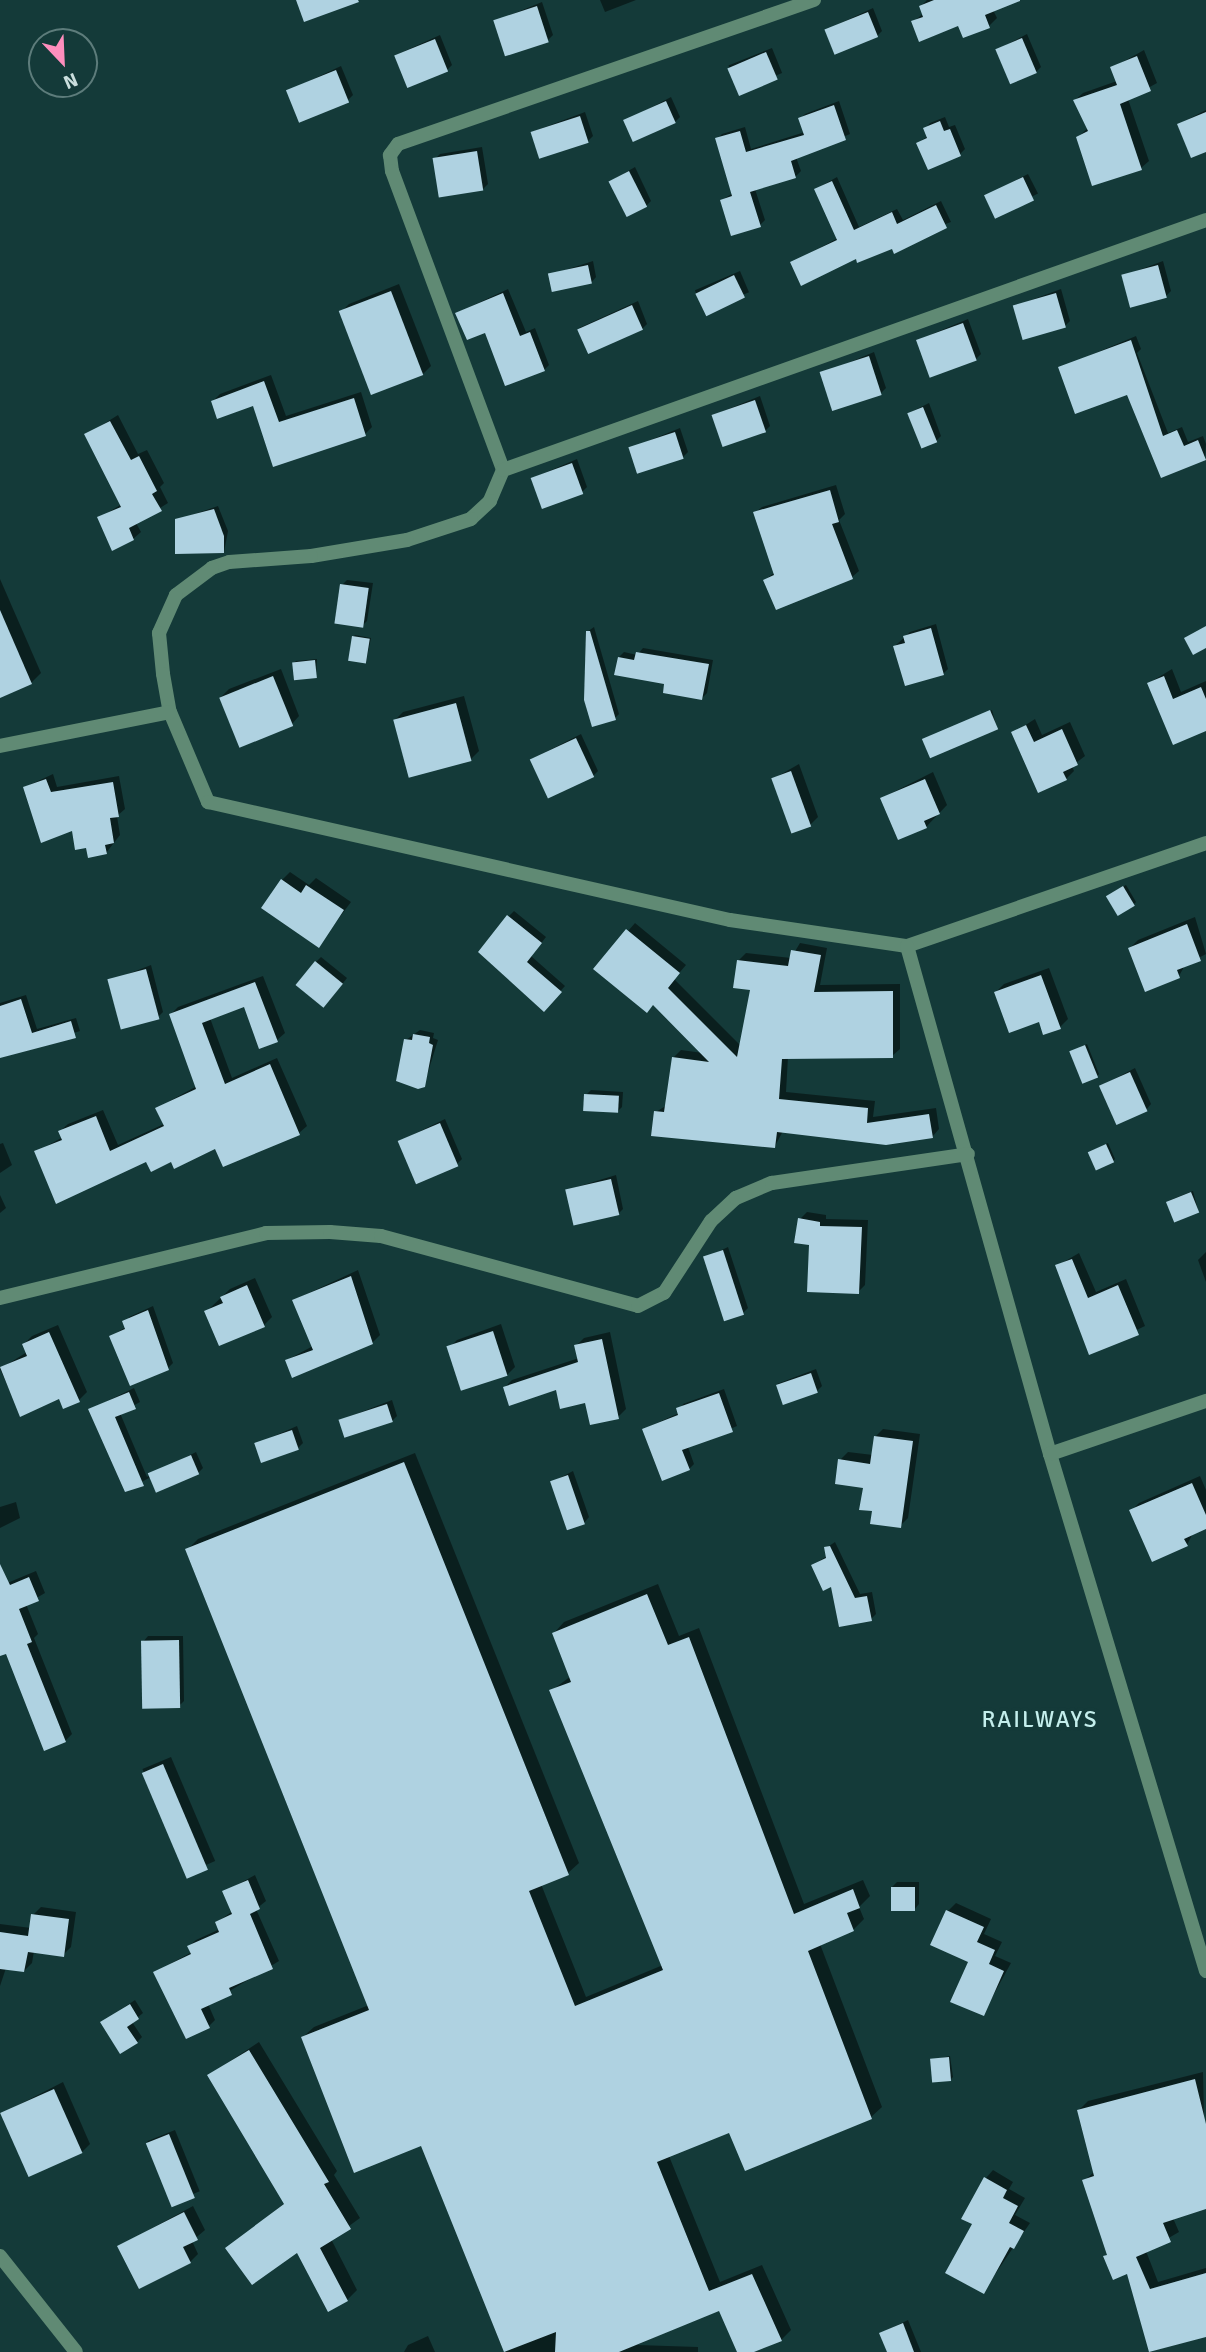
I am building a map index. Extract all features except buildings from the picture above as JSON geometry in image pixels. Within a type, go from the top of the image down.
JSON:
[{"type":"street","points":[[814,0],[398,144],[390,155],[392,172],[503,470],[490,501],[471,519],[407,540],[311,556],[229,562],[192,581],[166,610],[159,633],[170,712],[208,802],[730,920],[908,947],[1206,843]]},
{"type":"street","points":[[503,470],[1206,220]]},
{"type":"street","points":[[0,747],[170,712]]},
{"type":"street","points":[[908,947],[1050,1454],[1206,1971]]},
{"type":"street","points":[[0,1298],[266,1233],[330,1232],[381,1236],[638,1306],[664,1293],[711,1221],[736,1198],[772,1183],[968,1154]]},
{"type":"street","points":[[1050,1454],[1206,1401]]},
{"type":"street","points":[[0,2256],[76,2352]]},
{"type":"district","name":"RAILWAYS","points":[[1040,1720]]}]
